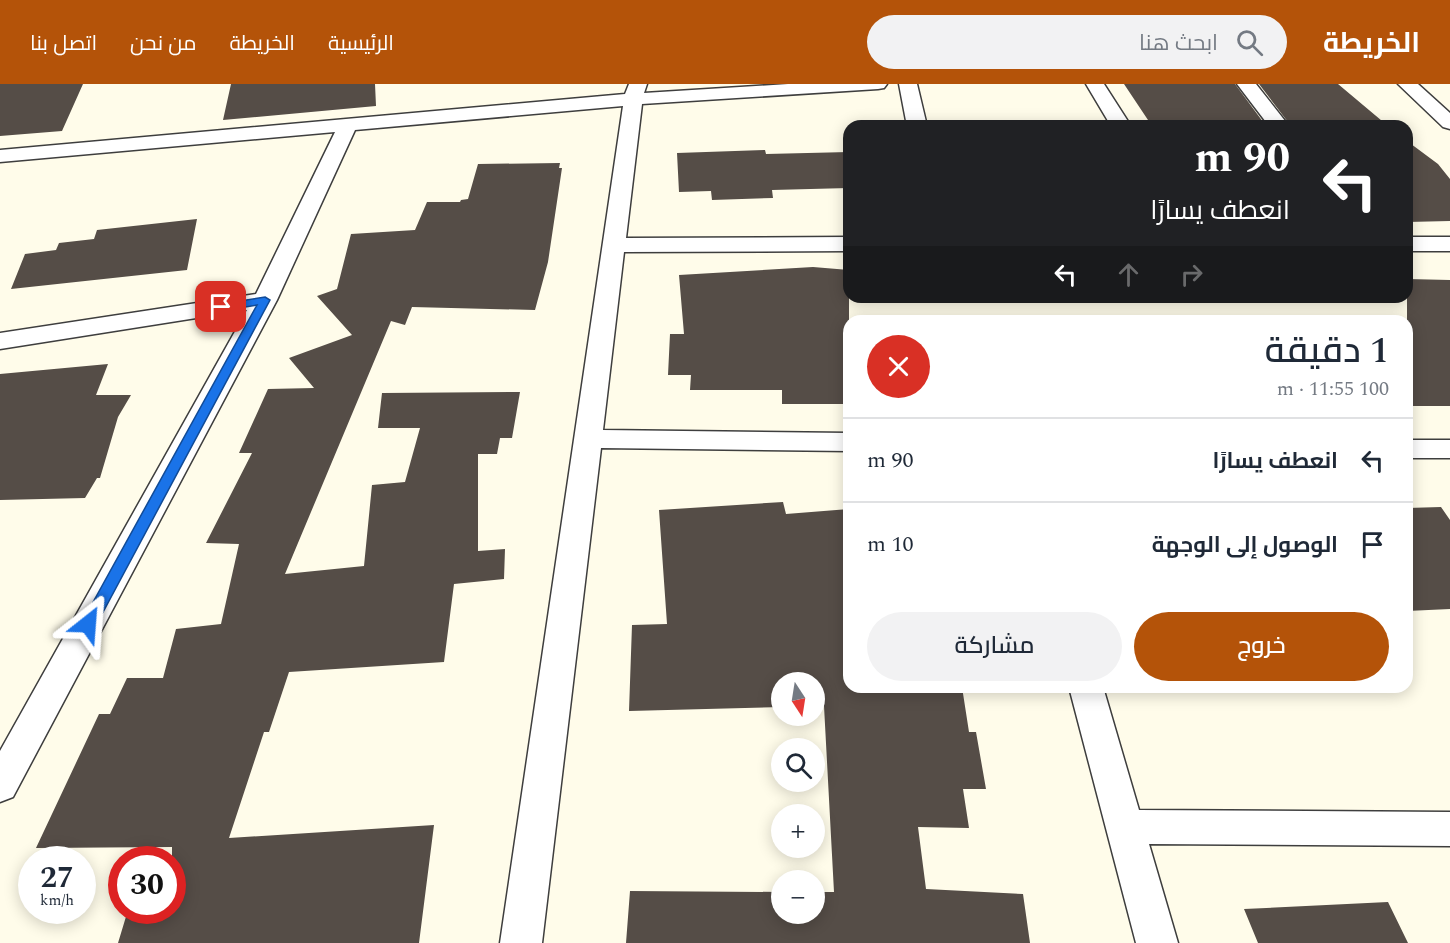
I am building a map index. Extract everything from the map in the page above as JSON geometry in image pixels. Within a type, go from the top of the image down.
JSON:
[{"type":"street","points":[[0,156],[348,124],[636,91],[878,84]]},
{"type":"street","points":[[908,84],[916,120]]},
{"type":"street","points":[[1095,84],[1117,120]]},
{"type":"street","points":[[1246,84],[1274,120]]},
{"type":"street","points":[[1407,84],[1450,123]]},
{"type":"street","points":[[520,943],[636,91]]},
{"type":"street","points":[[0,786],[265,300],[348,124]]},
{"type":"street","points":[[614,245],[843,244]]},
{"type":"street","points":[[1413,244],[1450,244]]},
{"type":"street","points":[[0,341],[265,300]]},
{"type":"street","points":[[588,439],[843,442]]},
{"type":"street","points":[[1413,449],[1450,449]]},
{"type":"street","points":[[1088,693],[1157,943]]},
{"type":"street","points":[[1125,826],[1450,829]]},
{"type":"building","points":[[0,84],[83,84],[62,131],[0,136]]},
{"type":"building","points":[[231,84],[375,84],[376,106],[223,120]]},
{"type":"building","points":[[1124,84],[1235,84],[1262,120],[1148,120]]},
{"type":"building","points":[[1259,84],[1338,84],[1381,120],[1286,120]]},
{"type":"building","points":[[1413,145],[1438,164],[1450,179],[1450,221],[1413,222]]},
{"type":"building","points":[[765,150],[766,154],[843,152],[843,188],[772,190],[773,198],[712,200],[711,191],[679,192],[677,153]]},
{"type":"building","points":[[560,163],[559,168],[562,168],[548,262],[535,310],[412,307],[405,325],[391,321],[285,574],[364,566],[372,485],[405,482],[420,428],[378,428],[382,393],[520,392],[512,438],[500,438],[497,454],[478,454],[478,551],[505,549],[504,579],[454,584],[444,662],[289,672],[269,732],[264,732],[229,838],[434,825],[419,943],[118,943],[124,924],[186,924],[186,846],[37,846],[99,714],[110,714],[127,678],[163,678],[176,629],[221,624],[239,544],[206,543],[252,453],[239,453],[268,389],[314,388],[289,358],[352,335],[317,296],[337,289],[351,234],[415,230],[427,202],[460,202],[468,199],[478,164]]},
{"type":"building","points":[[197,219],[187,270],[11,289],[25,254],[56,250],[59,243],[94,239],[97,230]]},
{"type":"building","points":[[813,267],[843,270],[843,303],[849,303],[849,315],[843,315],[843,404],[782,404],[782,390],[690,390],[691,375],[668,375],[670,334],[684,334],[679,275]]},
{"type":"building","points":[[1413,279],[1450,280],[1450,406],[1413,406],[1413,315],[1407,315],[1407,303],[1413,303]]},
{"type":"building","points":[[108,364],[96,395],[131,395],[118,417],[100,478],[97,478],[85,498],[0,500],[0,374]]},
{"type":"building","points":[[783,502],[786,514],[843,509],[843,693],[963,693],[969,732],[976,732],[986,789],[963,789],[969,828],[918,827],[926,889],[1023,894],[1030,943],[626,943],[630,891],[771,892],[771,924],[825,924],[825,892],[834,892],[825,725],[825,672],[771,672],[771,707],[629,711],[632,625],[667,624],[659,510]]},
{"type":"building","points":[[1441,507],[1450,520],[1450,609],[1413,611],[1413,508]]},
{"type":"building","points":[[1388,902],[1408,943],[1258,943],[1244,909]]},
{"type":"route","points":[[88,624],[265,300],[221,307]]}]
